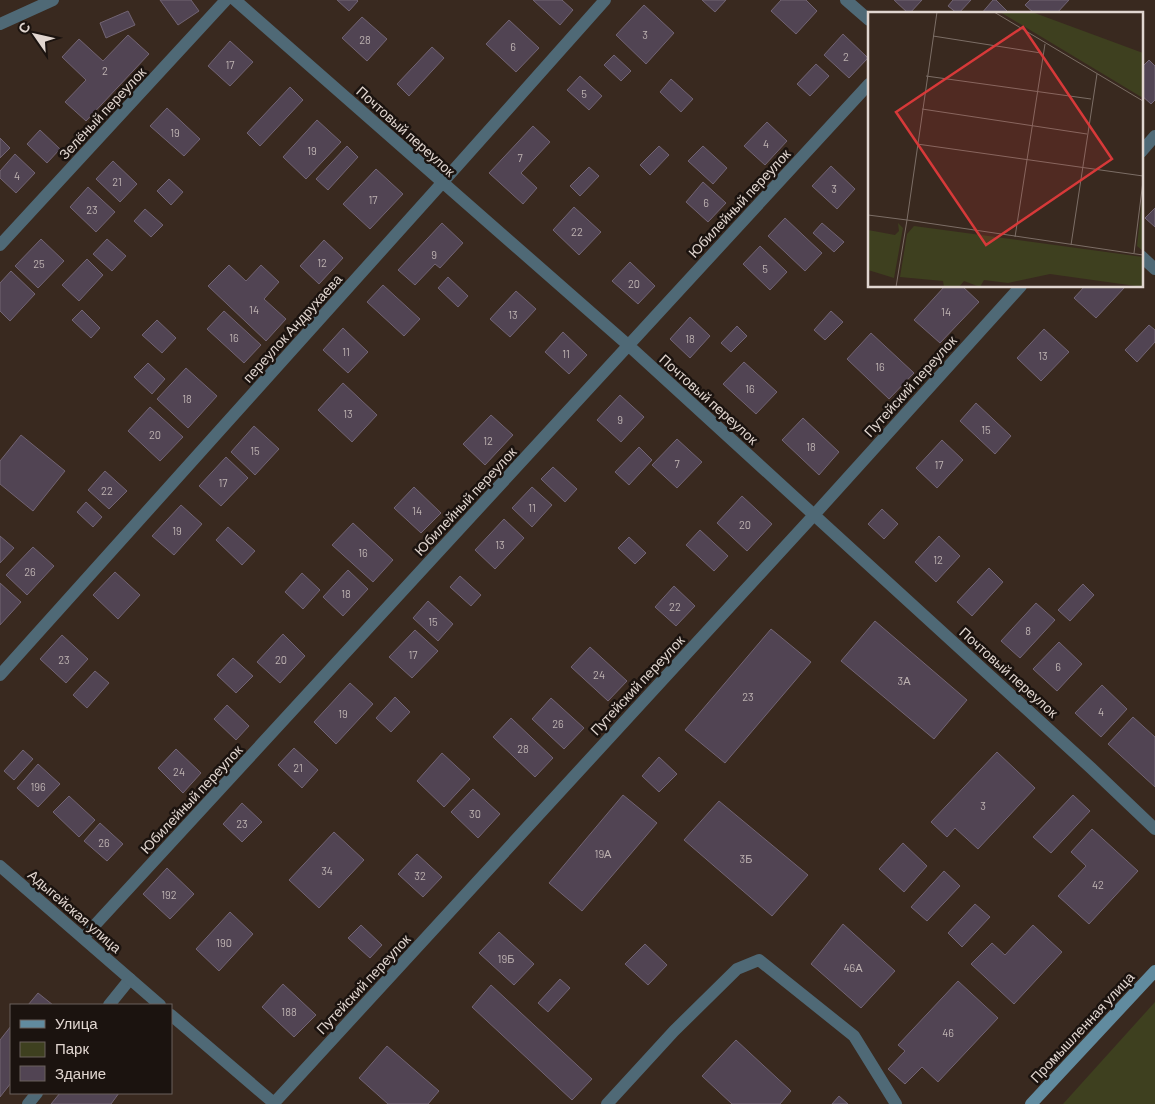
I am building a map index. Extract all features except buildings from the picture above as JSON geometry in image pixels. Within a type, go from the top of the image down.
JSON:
[{"type":"main road","name":"Промышленная улица","points":[[1031,1104],[1155,971]]},
{"type":"street","points":[[0,24],[53,0]]},
{"type":"street","name":"Зелёный переулок","points":[[0,245],[226,0]]},
{"type":"street","name":"Почтовый переулок","points":[[235,0],[628,345],[1091,768],[1155,829]]},
{"type":"street","name":"переулок Андрухаева","points":[[0,675],[605,0]]},
{"type":"street","points":[[846,0],[868,19]]},
{"type":"street","name":"Юбилейный переулок","points":[[83,938],[868,85]]},
{"type":"street","points":[[1142,151],[1155,136]]},
{"type":"street","points":[[1142,257],[1155,269]]},
{"type":"street","name":"Путейский переулок","points":[[274,1104],[814,515],[1019,288]]},
{"type":"street","name":"Адыгейская улица","points":[[0,866],[159,1004]]},
{"type":"street","points":[[607,1104],[674,1031],[737,969],[759,960],[854,1036],[896,1104]]},
{"type":"street","points":[[110,1004],[130,979]]},
{"type":"street","points":[[172,1016],[274,1104]]},
{"type":"street","points":[[28,1104],[36,1094]]},
{"type":"green space","points":[[1155,1002],[1155,1104],[1063,1104]]}]
